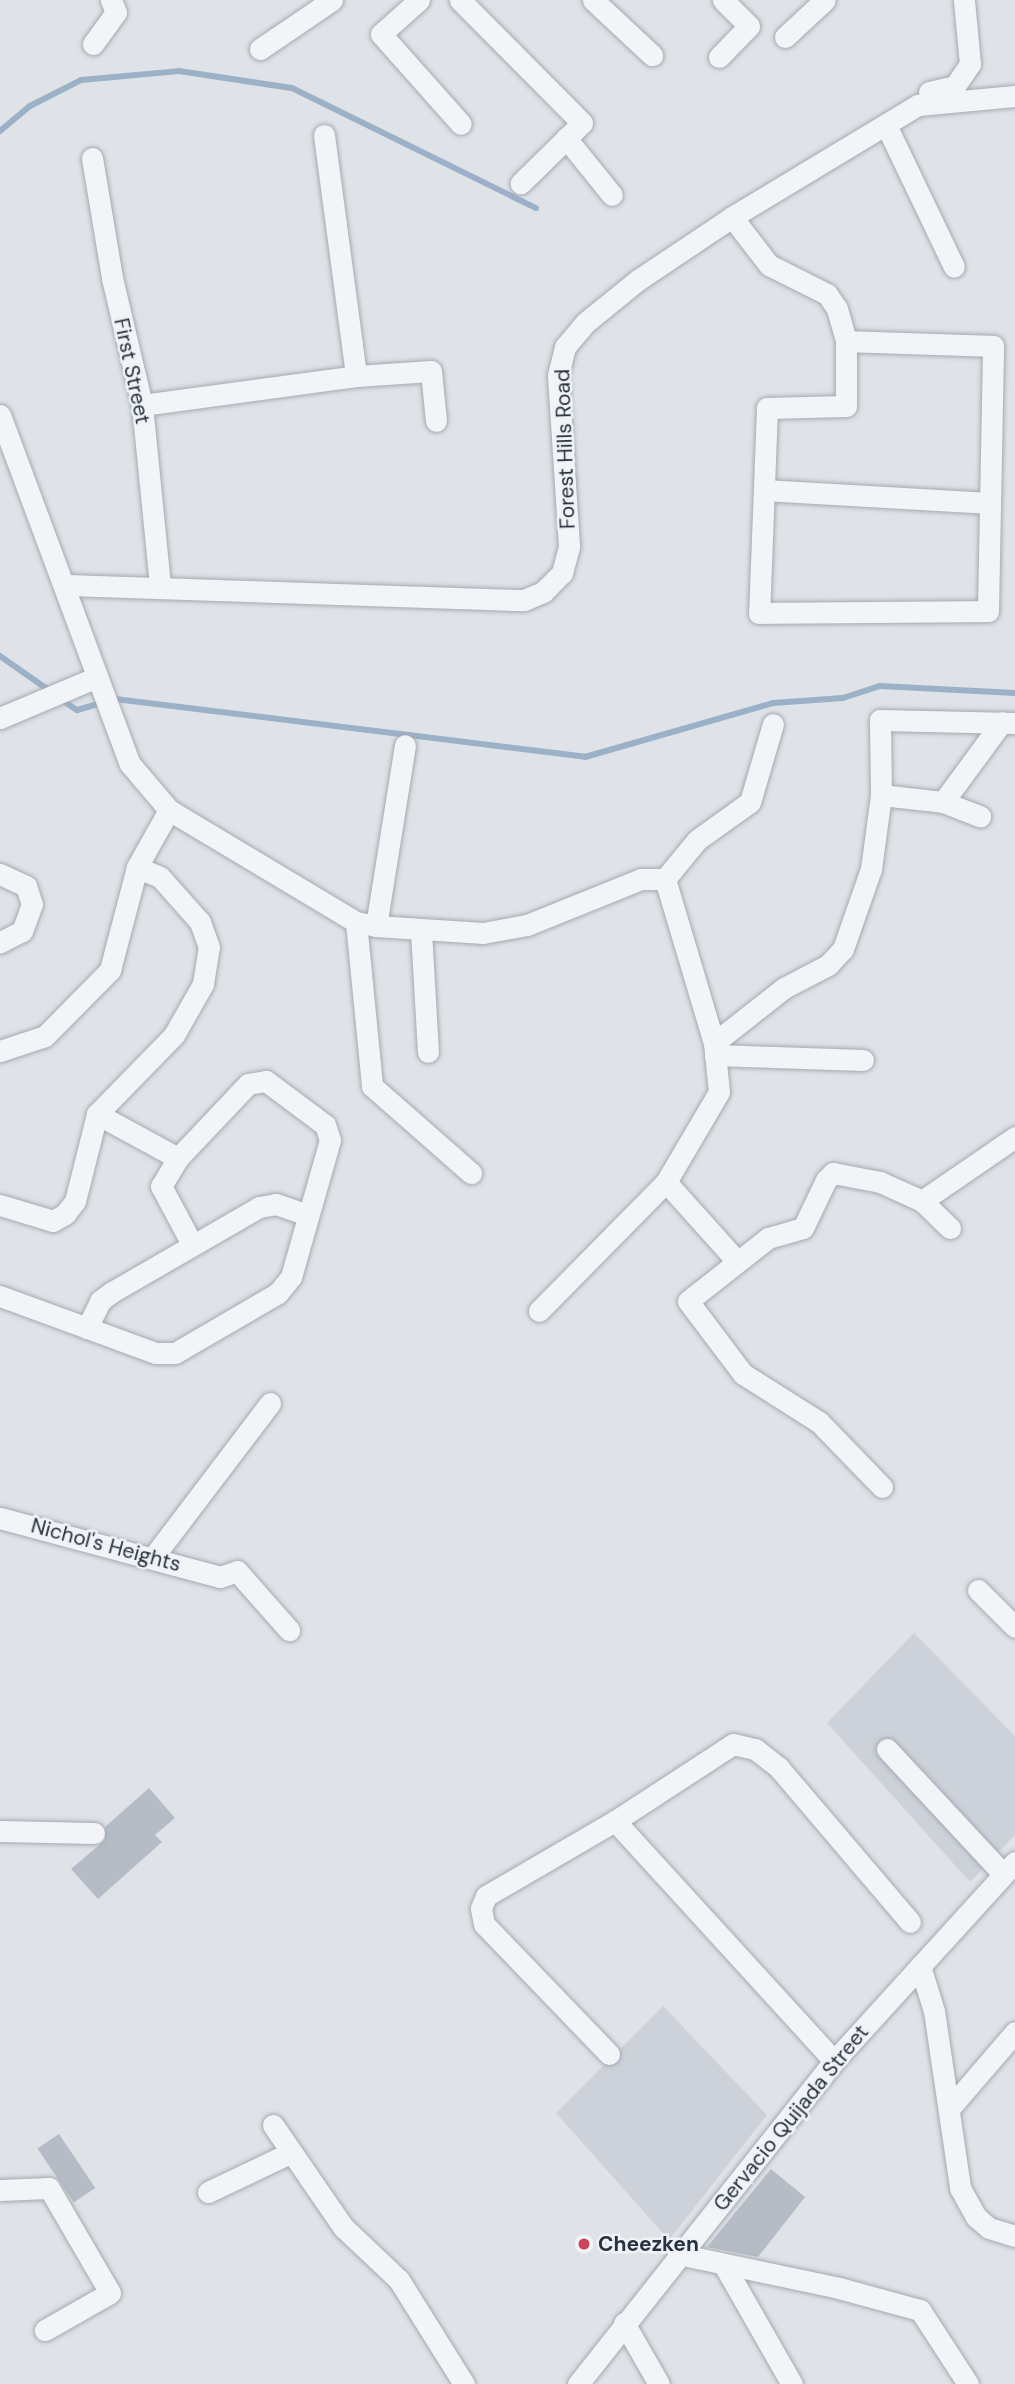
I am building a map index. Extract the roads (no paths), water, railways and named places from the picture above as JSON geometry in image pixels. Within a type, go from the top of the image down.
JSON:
[{"type":"street","points":[[93,44],[116,12],[111,0]]},
{"type":"street","points":[[260,49],[332,0]]},
{"type":"street","points":[[419,0],[381,34],[461,124]]},
{"type":"street","points":[[460,0],[582,123],[521,183]]},
{"type":"street","points":[[593,0],[652,55]]},
{"type":"street","points":[[719,57],[749,26],[723,0]]},
{"type":"street","points":[[785,37],[825,0]]},
{"type":"street","points":[[918,105],[917,94],[955,86],[970,64],[964,0]]},
{"type":"street","name":"Forest Hills Road","points":[[66,585],[524,600],[543,592],[562,573],[569,546],[558,374],[565,347],[585,323],[638,280],[732,217],[918,105],[1015,96]]},
{"type":"street","points":[[886,125],[954,267]]},
{"type":"street","points":[[324,135],[356,376]]},
{"type":"street","points":[[566,138],[612,195]]},
{"type":"street","name":"First Street","points":[[92,158],[112,278],[142,405],[160,586]]},
{"type":"street","points":[[732,217],[769,265],[827,295],[837,309],[846,341],[846,406],[766,408],[759,613],[988,611],[993,346],[846,341]]},
{"type":"street","points":[[142,405],[356,376],[431,371],[436,421]]},
{"type":"street","points":[[0,415],[66,585],[110,716],[130,764],[169,810],[366,924],[421,931],[483,933],[527,925],[641,879],[665,879]]},
{"type":"street","points":[[765,490],[989,503]]},
{"type":"street","points":[[0,718],[53,695],[98,681]]},
{"type":"street","points":[[715,1049],[784,988],[828,965],[843,949],[872,869],[881,795],[880,720],[1008,722]]},
{"type":"street","points":[[943,802],[1008,722]]},
{"type":"street","points":[[665,879],[697,840],[750,802],[774,724]]},
{"type":"street","points":[[405,745],[366,924],[372,1086],[471,1172]]},
{"type":"street","points":[[881,795],[943,802],[980,816]]},
{"type":"street","points":[[0,1051],[45,1036],[110,970],[137,867],[169,810]]},
{"type":"street","points":[[0,1205],[53,1221],[65,1214],[75,1201],[97,1114],[174,1035],[191,1011],[203,984],[209,947],[200,922],[176,891],[160,877],[137,867]]},
{"type":"street","points":[[0,874],[26,886],[32,904],[22,931],[0,942]]},
{"type":"street","points":[[538,1311],[666,1182],[719,1092],[715,1049],[665,879]]},
{"type":"street","points":[[421,931],[428,1052]]},
{"type":"street","points":[[715,1049],[863,1060]]},
{"type":"street","points":[[0,1296],[156,1353],[175,1353],[278,1293],[291,1277],[330,1140],[325,1125],[266,1081],[248,1084],[178,1158],[161,1186],[192,1244]]},
{"type":"street","points":[[97,1114],[178,1158]]},
{"type":"street","points":[[922,1201],[1015,1137]]},
{"type":"street","points":[[882,1487],[819,1422],[743,1374],[689,1308],[694,1296],[736,1260],[768,1238],[803,1228],[833,1173],[880,1182],[922,1201],[950,1228]]},
{"type":"street","points":[[666,1182],[736,1260]]},
{"type":"street","points":[[87,1328],[100,1301],[192,1244],[259,1207],[275,1204],[308,1214]]},
{"type":"street","points":[[154,1556],[271,1403]]},
{"type":"street","name":"Nichol's Heights","points":[[0,1518],[154,1556],[211,1574],[243,1573],[289,1630]]},
{"type":"street","points":[[978,1590],[1015,1627]]},
{"type":"street","points":[[609,2054],[484,1924],[481,1908],[486,1896],[615,1821],[733,1744],[755,1749],[779,1768],[910,1922]]},
{"type":"street","points":[[887,1749],[1009,1868]]},
{"type":"street","points":[[615,1821],[834,2061]]},
{"type":"street","points":[[0,1831],[94,1833]]},
{"type":"street","name":"Gervacio Quijada Street","points":[[578,2384],[678,2254],[834,2061],[1009,1868]]},
{"type":"street","points":[[920,1966],[931,1994],[955,2163],[968,2205],[989,2228],[1015,2236]]},
{"type":"street","points":[[948,2109],[1015,2032]]},
{"type":"street","points":[[273,2125],[288,2154],[343,2227],[399,2280],[464,2384]]},
{"type":"street","points":[[208,2192],[288,2154]]},
{"type":"street","points":[[0,2190],[49,2188],[110,2293],[45,2330]]},
{"type":"street","points":[[678,2254],[839,2288],[920,2310],[968,2384]]},
{"type":"street","points":[[724,2265],[792,2384]]},
{"type":"street","points":[[624,2323],[659,2384]]},
{"type":"waterway","points":[[0,131],[30,106],[81,80],[179,71],[292,88],[536,208]]},
{"type":"waterway","points":[[0,656],[50,691]]},
{"type":"waterway","points":[[59,698],[77,710],[115,699],[585,757],[773,703],[843,698],[880,686],[1015,693]]},
{"type":"place","name":"Cheezken","points":[[584,2244]]}]
